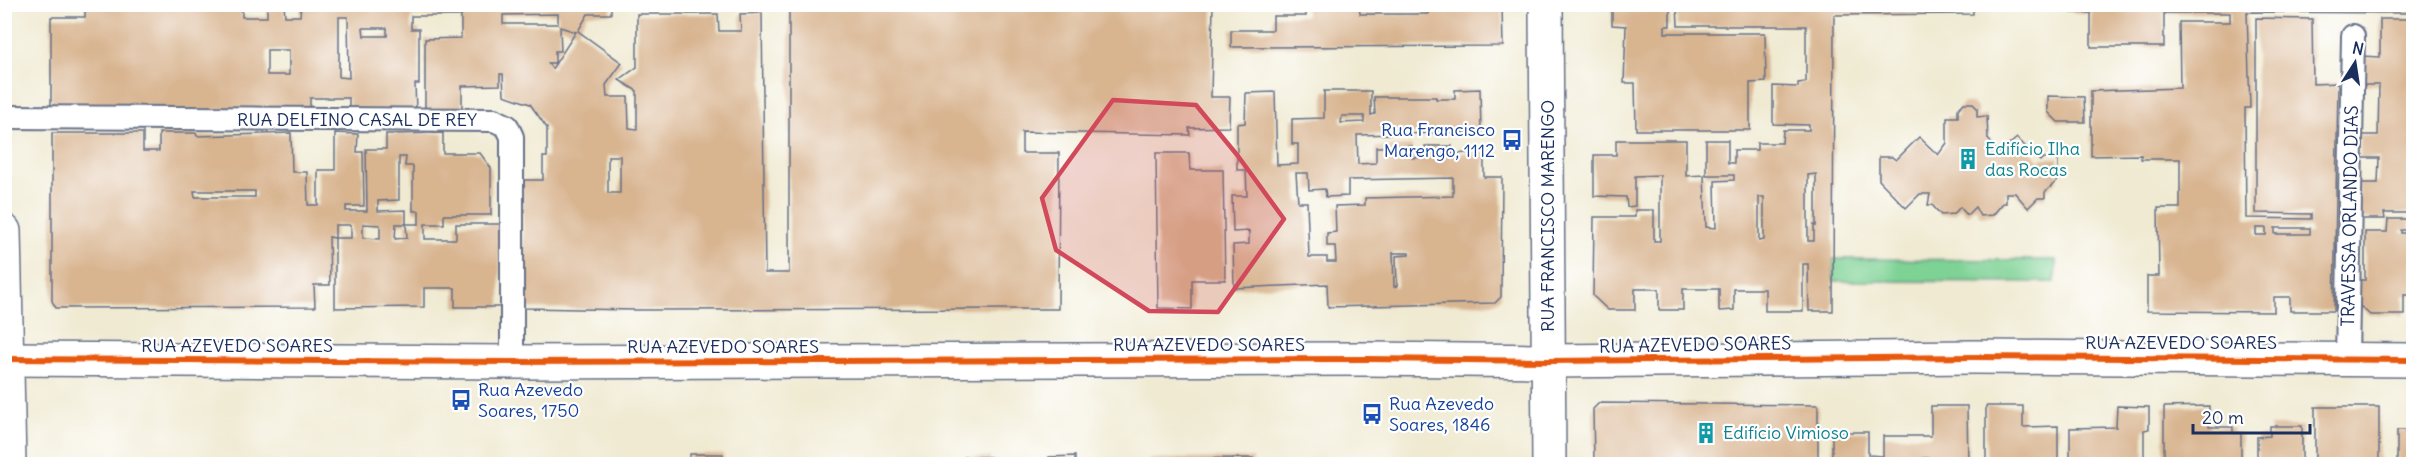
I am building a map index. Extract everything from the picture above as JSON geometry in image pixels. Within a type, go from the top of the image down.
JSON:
[{"type":"street","name":"RUA FRANCISCO MARENGO","points":[[1546,4],[1548,465]]},
{"type":"street","points":[[4,231],[9,465]]},
{"type":"street","name":"RUA AZEVEDO SOARES","points":[[5,359],[512,362],[1367,359],[1548,362],[1974,357],[2414,360]]},
{"type":"lane","name":"TRAVESSA ORLANDO DIAS","points":[[2347,359],[2353,36]]},
{"type":"lane","name":"RUA DELFINO CASAL DE REY","points":[[4,117],[494,120],[507,126],[512,137],[512,362]]},
{"type":"highlighted area","points":[[1113,100],[1196,105],[1238,156],[1284,219],[1218,312],[1149,311],[1056,250],[1042,198]]},
{"type":"green space","points":[[1833,259],[2056,260],[2055,282],[1833,281]]},
{"type":"building","points":[[85,4],[242,4],[242,17],[267,17],[267,5],[284,5],[285,16],[300,16],[301,4],[611,4],[611,14],[588,14],[578,31],[622,63],[606,85],[607,97],[628,97],[629,128],[637,129],[637,91],[619,80],[637,67],[637,14],[718,14],[719,31],[741,31],[740,14],[762,13],[765,273],[789,273],[789,4],[1213,4],[1211,97],[1230,97],[1229,127],[1189,128],[1190,135],[1022,132],[1022,153],[1059,153],[1058,309],[524,308],[522,180],[543,180],[543,157],[547,157],[547,128],[530,104],[504,95],[503,74],[500,74],[500,85],[462,86],[462,110],[425,110],[425,39],[461,38],[461,16],[411,16],[411,29],[419,29],[419,84],[415,84],[416,110],[349,111],[349,98],[310,98],[310,110],[51,111],[51,17],[85,17]],"holes":[[[558,14],[558,24],[503,24],[503,15]],[[339,17],[348,17],[349,78],[339,77]],[[560,27],[576,32],[552,69],[548,63],[555,63],[555,51],[561,51]],[[363,28],[387,28],[387,36],[364,36]],[[267,50],[289,50],[289,75],[267,75]],[[608,156],[620,156],[620,193],[608,193]]]},
{"type":"building","points":[[1350,4],[1359,4],[1360,14],[1428,14],[1428,4],[1502,7],[1503,46],[1231,47],[1231,30],[1273,30],[1273,16],[1306,16],[1306,7],[1350,6]]},
{"type":"building","points":[[1612,4],[1670,4],[1670,26],[1665,26],[1665,33],[1765,33],[1766,82],[1750,83],[1750,130],[1636,130],[1635,83],[1624,83],[1626,26],[1612,25]]},
{"type":"building","points":[[1677,4],[1973,4],[1973,14],[1834,15],[1833,311],[1809,311],[1808,264],[1803,264],[1803,311],[1765,311],[1765,289],[1734,289],[1734,310],[1719,311],[1719,289],[1683,289],[1683,310],[1659,310],[1659,289],[1635,289],[1635,310],[1608,310],[1593,296],[1594,217],[1635,217],[1635,210],[1654,210],[1654,241],[1660,241],[1660,175],[1635,176],[1635,206],[1627,207],[1626,197],[1594,196],[1594,155],[1616,155],[1616,140],[1686,140],[1686,176],[1704,175],[1706,227],[1716,228],[1715,181],[1734,180],[1734,175],[1706,175],[1706,140],[1728,140],[1728,163],[1734,163],[1734,150],[1757,150],[1757,143],[1782,143],[1783,130],[1809,130],[1809,125],[1773,124],[1773,86],[1798,87],[1798,83],[1806,82],[1806,26],[1678,26]],"holes":[[[1816,174],[1816,226],[1814,225],[1814,241],[1808,241],[1808,175]],[[1759,197],[1764,197],[1764,240],[1759,241]]]},
{"type":"building","points":[[2072,4],[2414,4],[2414,13],[2247,12],[2250,108],[2245,108],[2246,218],[2311,219],[2311,214],[2256,213],[2256,18],[2312,19],[2313,84],[2338,83],[2334,311],[2290,311],[2290,297],[2274,297],[2274,312],[2147,311],[2147,276],[2159,276],[2158,208],[2180,208],[2180,159],[2141,159],[2141,155],[2091,156],[2091,91],[2180,88],[2179,22],[2230,22],[2230,13],[2164,13],[2164,47],[2091,47],[2091,13],[2072,13]],"holes":[[[2256,228],[2266,228],[2266,235],[2256,235]],[[2275,228],[2310,228],[2310,234],[2275,234]]]},
{"type":"building","points":[[2380,19],[2414,19],[2414,213],[2384,213],[2385,219],[2359,219],[2359,183],[2378,183],[2379,158],[2360,158],[2360,135],[2378,135],[2379,85],[2360,85],[2361,56],[2380,57]]},
{"type":"building","points":[[1480,89],[1481,132],[1357,135],[1358,164],[1376,163],[1376,147],[1412,146],[1412,158],[1425,157],[1425,146],[1452,146],[1452,154],[1484,152],[1484,177],[1502,177],[1501,297],[1495,303],[1328,307],[1327,284],[1234,288],[1233,245],[1249,244],[1249,231],[1233,232],[1232,196],[1247,196],[1246,170],[1237,170],[1237,124],[1245,123],[1246,93],[1275,92],[1277,165],[1298,164],[1298,144],[1292,144],[1292,119],[1324,118],[1324,91],[1371,91],[1371,115],[1375,114],[1374,97],[1455,99],[1455,90]],"holes":[[[1342,116],[1364,116],[1364,122],[1341,123]],[[1296,173],[1308,173],[1309,190],[1325,189],[1326,197],[1348,196],[1348,180],[1453,178],[1453,196],[1365,198],[1365,205],[1335,206],[1336,232],[1327,233],[1327,246],[1335,246],[1336,262],[1327,262],[1327,257],[1309,257],[1307,202],[1298,202]],[[1393,253],[1409,253],[1409,255],[1396,256],[1397,286],[1394,287]]]},
{"type":"building","points":[[2048,96],[2084,97],[2085,122],[2058,122],[2048,112]]},
{"type":"building","name":"Edifício Ilha das Rocas","points":[[1964,103],[1972,103],[1977,108],[1977,117],[1987,116],[1988,139],[1999,153],[2017,138],[2040,161],[2043,158],[2058,158],[2058,180],[2045,192],[2045,198],[2038,198],[2028,208],[2015,193],[2006,193],[2006,203],[2003,203],[1993,215],[1980,216],[1975,207],[1967,215],[1960,207],[1954,214],[1941,215],[1932,205],[1928,205],[1930,194],[1920,194],[1906,208],[1879,180],[1879,157],[1892,157],[1896,160],[1919,137],[1938,155],[1947,143],[1947,117],[1958,117],[1958,109]]},
{"type":"building","points":[[52,133],[143,133],[143,151],[159,151],[159,133],[196,133],[197,136],[291,133],[292,172],[307,172],[308,205],[318,205],[318,170],[335,170],[335,133],[358,134],[357,152],[363,152],[364,206],[346,206],[346,211],[367,211],[366,149],[386,149],[386,134],[443,133],[443,153],[480,153],[491,168],[491,215],[444,215],[444,224],[425,224],[425,239],[456,239],[456,224],[500,224],[500,307],[455,307],[455,288],[424,288],[424,307],[335,308],[335,238],[329,237],[330,285],[314,285],[315,307],[56,308],[52,301]],"holes":[[[399,157],[406,157],[405,166],[413,166],[413,211],[419,211],[419,224],[406,224],[406,210],[378,211],[378,201],[399,200]],[[194,191],[255,191],[255,197],[195,197]],[[363,224],[380,225],[380,239],[363,238]],[[396,224],[406,224],[407,238],[395,239]],[[335,225],[351,225],[351,238],[335,238]]]},
{"type":"building","points":[[1156,153],[1189,153],[1190,170],[1223,170],[1225,280],[1192,280],[1192,309],[1158,308]]},
{"type":"building","points":[[2388,219],[2410,219],[2410,230],[2401,230],[2401,233],[2414,233],[2414,295],[2404,295],[2404,315],[2370,315],[2358,304],[2358,280],[2365,280],[2365,232],[2387,232]]},
{"type":"building","name":"Edifício Vimioso","points":[[1599,403],[1818,405],[1818,464],[1594,462],[1593,409]]},
{"type":"building","points":[[1931,406],[1967,406],[1968,464],[1931,464],[1931,458],[1923,458],[1923,464],[1832,464],[1832,432],[1868,432],[1868,455],[1883,456],[1883,436],[1931,436]]},
{"type":"building","points":[[1986,406],[2023,406],[2023,427],[2058,426],[2058,464],[1986,464]]},
{"type":"building","points":[[2117,406],[2149,407],[2149,429],[2144,430],[2144,464],[2070,464],[2070,428],[2116,427]]},
{"type":"building","points":[[2209,406],[2209,427],[2233,427],[2233,433],[2241,433],[2241,464],[2164,464],[2164,407]]},
{"type":"building","points":[[2315,407],[2379,407],[2379,462],[2315,464]]},
{"type":"building","points":[[2270,426],[2302,426],[2302,464],[2257,464],[2257,437],[2270,436]]},
{"type":"building","points":[[2397,430],[2414,430],[2414,464],[2397,464]]},
{"type":"building","points":[[690,454],[723,454],[724,464],[690,464]]},
{"type":"building","points":[[1075,456],[1075,464],[966,464],[965,457],[990,457],[990,461],[1049,461],[1049,457]]},
{"type":"building","points":[[1253,458],[1253,464],[1148,464],[1148,459]]},
{"type":"cycle path","points":[[4,359],[512,362],[1367,359],[1548,361],[1974,357],[2414,360]]},
{"type":"place","name":"Rua Francisco Marengo, 1112","points":[[1512,140]]},
{"type":"place","name":"Edifício Ilha das Rocas","points":[[1968,159]]},
{"type":"place","name":"Rua Azevedo Soares, 1750","points":[[461,400]]},
{"type":"place","name":"Rua Azevedo Soares, 1846","points":[[1372,414]]},
{"type":"place","name":"Edifício Vimioso","points":[[1706,433]]}]
